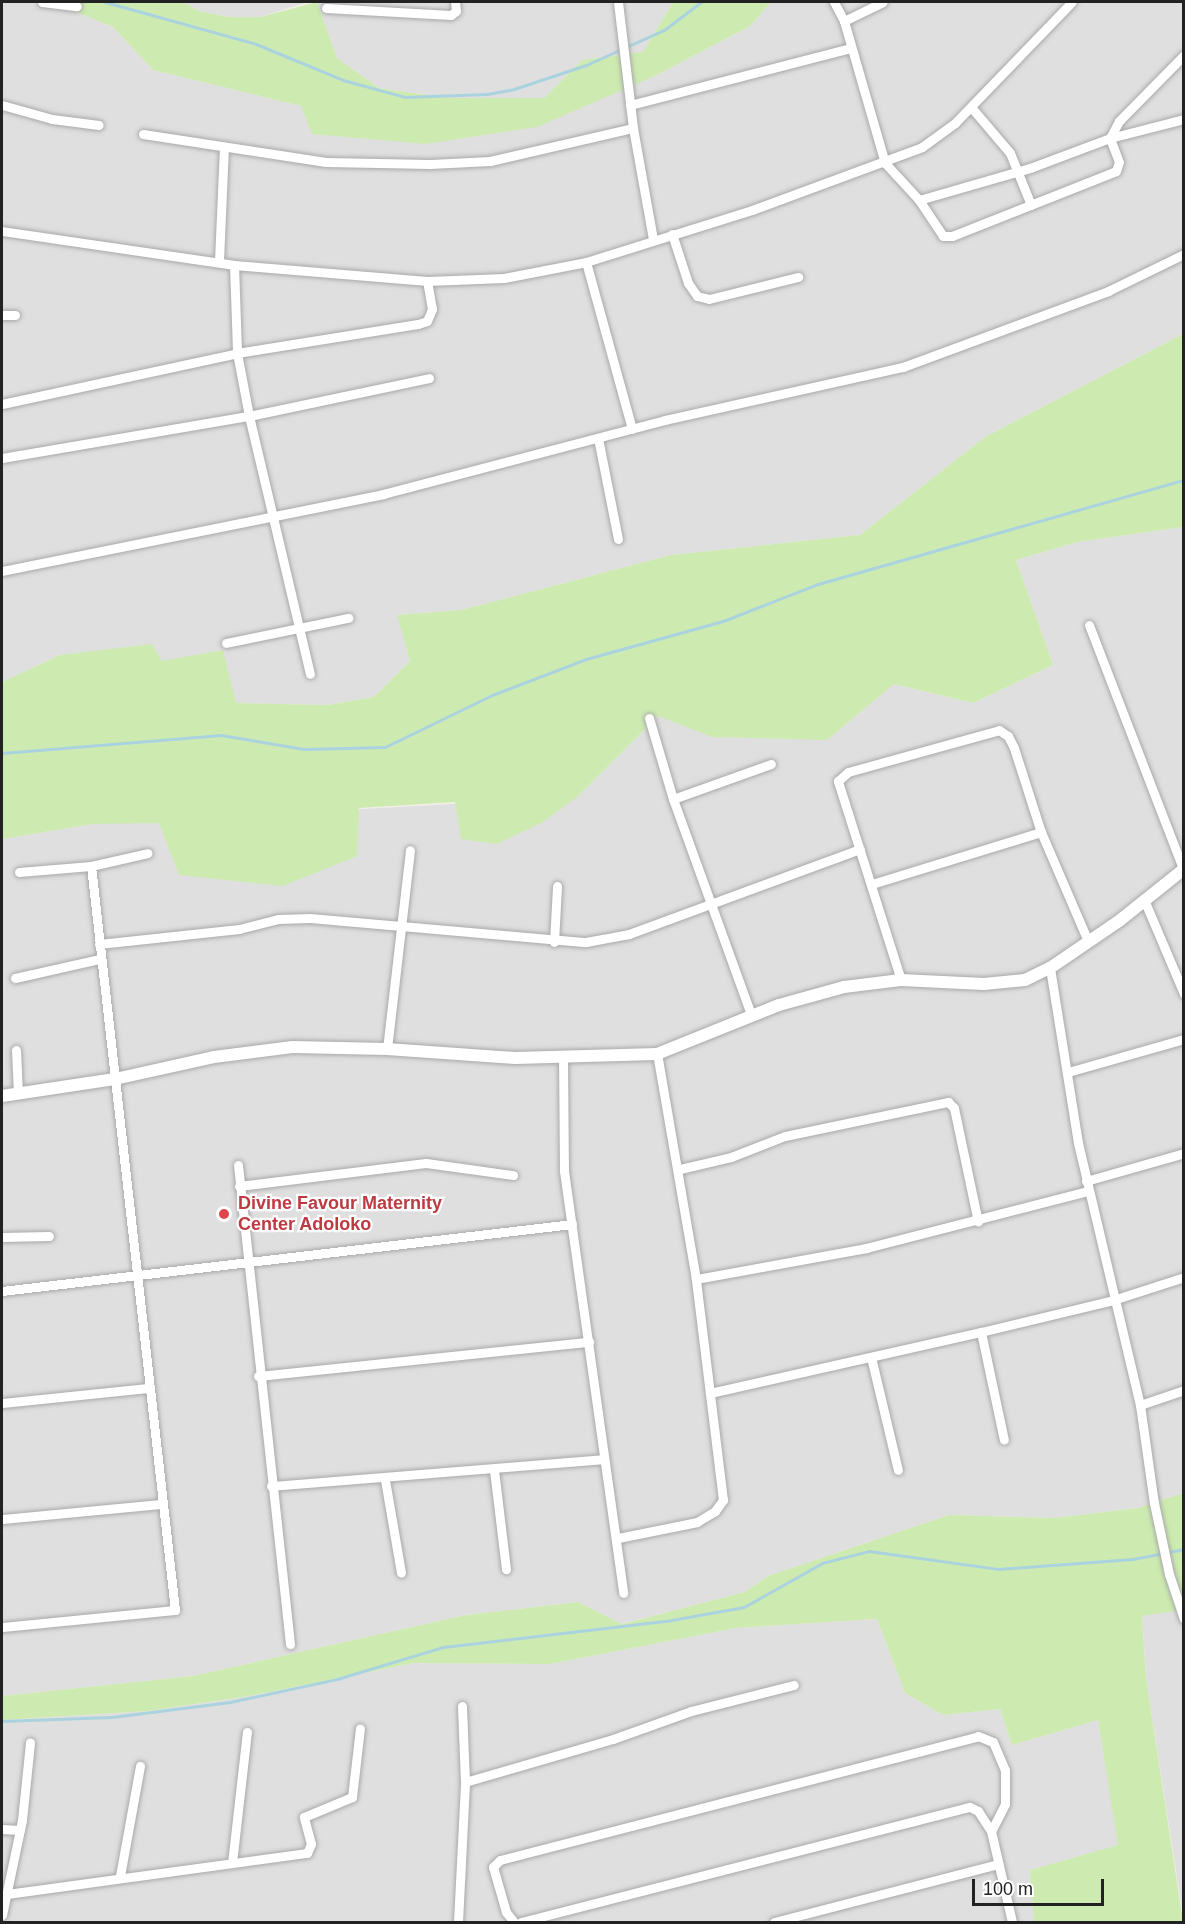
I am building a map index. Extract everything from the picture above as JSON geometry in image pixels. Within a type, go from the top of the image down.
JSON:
[{"type":"street","points":[[42,2],[77,6]]},
{"type":"street","points":[[326,8],[451,15],[456,11],[455,2]]},
{"type":"street","points":[[618,2],[633,128],[653,239]]},
{"type":"street","points":[[834,2],[844,21],[885,164],[919,200],[937,230],[952,236],[1116,171],[1119,162],[1110,138]]},
{"type":"street","points":[[844,21],[883,2]]},
{"type":"street","points":[[2,231],[234,265],[427,281],[504,278],[586,262],[885,164],[941,135],[1072,2]]},
{"type":"street","points":[[630,105],[851,48]]},
{"type":"street","points":[[1110,138],[1126,112],[1184,55]]},
{"type":"street","points":[[2,105],[52,119],[99,126]]},
{"type":"street","points":[[971,107],[1004,146],[1018,172],[1031,205]]},
{"type":"street","points":[[919,200],[1018,172],[1110,138],[1184,119]]},
{"type":"street","points":[[144,134],[224,148],[341,163],[462,163],[499,159],[633,128]]},
{"type":"street","points":[[219,261],[224,148]]},
{"type":"street","points":[[672,234],[688,283],[697,296],[709,299],[798,277]]},
{"type":"street","points":[[2,571],[409,488],[632,429],[942,355],[1108,291],[1184,254]]},
{"type":"street","points":[[586,262],[632,429]]},
{"type":"street","points":[[234,265],[237,353],[296,629],[310,674]]},
{"type":"street","points":[[2,404],[237,353],[418,324],[427,321],[432,309],[427,281]]},
{"type":"street","points":[[2,315],[15,315]]},
{"type":"street","points":[[2,458],[249,416],[429,378]]},
{"type":"street","points":[[598,438],[618,539]]},
{"type":"street","points":[[226,644],[348,618]]},
{"type":"street","points":[[2,1096],[115,1079],[214,1057],[292,1047],[387,1049],[515,1058],[657,1054],[751,1015],[844,987],[901,980],[984,984],[1025,980],[1050,968],[1145,902],[1183,869],[1089,625]]},
{"type":"street","points":[[649,718],[673,799],[751,1015]]},
{"type":"street","points":[[901,980],[838,781],[843,777],[999,730],[1008,736],[1014,748],[1041,832],[1088,940]]},
{"type":"street","points":[[673,799],[771,764]]},
{"type":"street","points":[[872,884],[1041,832]]},
{"type":"street","points":[[99,944],[239,929],[278,919],[310,918],[554,942],[586,942],[629,934],[861,849]]},
{"type":"street","points":[[387,1049],[411,850]]},
{"type":"street","points":[[19,872],[91,866],[147,853]]},
{"type":"street","points":[[2,1627],[175,1610],[161,1504],[115,1079],[99,959],[91,866]]},
{"type":"street","points":[[554,942],[558,886]]},
{"type":"street","points":[[1145,902],[1184,994]]},
{"type":"street","points":[[15,978],[99,959]]},
{"type":"street","points":[[1050,968],[1088,1191],[1140,1405],[1154,1503],[1184,1619]]},
{"type":"street","points":[[1068,1072],[1184,1039]]},
{"type":"street","points":[[16,1050],[18,1094]]},
{"type":"street","points":[[618,1538],[697,1522],[719,1506],[723,1488],[680,1169],[657,1054]]},
{"type":"street","points":[[564,1057],[564,1170],[604,1459],[618,1538],[623,1593]]},
{"type":"street","points":[[680,1169],[731,1157],[784,1136],[948,1102],[954,1108],[978,1222]]},
{"type":"street","points":[[1086,1181],[1184,1153]]},
{"type":"street","points":[[239,1186],[426,1163],[513,1175]]},
{"type":"street","points":[[238,1166],[258,1376],[290,1644]]},
{"type":"street","points":[[696,1279],[792,1264],[978,1222],[1088,1191]]},
{"type":"street","points":[[2,1291],[137,1277],[572,1224]]},
{"type":"street","points":[[2,1237],[49,1236]]},
{"type":"street","points":[[710,1393],[1113,1300],[1184,1277]]},
{"type":"street","points":[[981,1332],[1004,1440]]},
{"type":"street","points":[[258,1376],[589,1342]]},
{"type":"street","points":[[871,1357],[898,1470]]},
{"type":"street","points":[[2,1403],[148,1388]]},
{"type":"street","points":[[1140,1405],[1184,1390]]},
{"type":"street","points":[[271,1486],[385,1480],[604,1459]]},
{"type":"street","points":[[494,1470],[506,1569]]},
{"type":"street","points":[[385,1480],[401,1573]]},
{"type":"street","points":[[2,1519],[161,1504]]},
{"type":"street","points":[[465,1782],[613,1739],[691,1711],[794,1685]]},
{"type":"street","points":[[458,1923],[465,1782],[462,1706]]},
{"type":"street","points":[[7,1894],[120,1876],[307,1853],[311,1844],[304,1817],[346,1803],[352,1797],[360,1728]]},
{"type":"street","points":[[232,1863],[247,1732]]},
{"type":"street","points":[[514,1923],[506,1912],[493,1868],[500,1860],[978,1736],[993,1742],[1005,1770],[1005,1804],[991,1831]]},
{"type":"street","points":[[2,1915],[20,1830],[30,1742]]},
{"type":"street","points":[[120,1876],[140,1766]]},
{"type":"street","points":[[521,1923],[970,1807],[978,1811],[991,1831],[1012,1923]]},
{"type":"street","points":[[2,1829],[20,1830]]},
{"type":"street","points":[[774,1923],[999,1864]]},
{"type":"shaded area","points":[[2,2],[70,2],[70,9],[113,27],[153,70],[301,106],[425,144],[657,75],[750,26],[771,2],[1183,2],[1183,334],[985,437],[860,535],[671,555],[461,610],[398,615],[410,661],[374,697],[327,705],[235,703],[161,661],[60,655],[2,682]]},
{"type":"shaded area","points":[[183,2],[308,2],[260,17],[229,17],[199,11]]},
{"type":"shaded area","points":[[317,2],[673,2],[643,52],[582,60],[544,98],[447,98],[379,88],[337,58]]},
{"type":"shaded area","points":[[1183,527],[1183,1493],[1138,1508],[1054,1518],[949,1515],[768,1576],[745,1592],[621,1624],[578,1602],[466,1615],[193,1676],[2,1696],[2,839],[92,824],[577,797],[658,716],[827,740],[894,684],[973,703],[1053,665],[1016,560],[1077,542]]},
{"type":"shaded area","points":[[1183,1610],[1183,1916],[1146,1678],[1142,1615]]},
{"type":"shaded area","points":[[877,1619],[905,1693],[943,1715],[1000,1709],[1012,1745],[1098,1720],[1119,1845],[1030,1870],[1034,1922],[2,1922],[2,1720],[148,1711],[249,1696],[414,1663],[550,1664],[736,1628]]},
{"type":"green space","points":[[70,2],[183,2],[199,11],[229,17],[260,17],[317,2],[337,58],[379,88],[447,98],[544,98],[582,60],[643,52],[673,2],[771,2],[750,26],[657,75],[537,127],[425,144],[312,134],[301,106],[153,70],[113,27],[69,9]]},
{"type":"green space","points":[[1183,334],[1183,527],[1077,542],[1016,560],[1053,665],[973,703],[894,684],[827,740],[712,737],[658,716],[577,797],[543,822],[497,844],[461,839],[455,802],[359,808],[357,856],[283,886],[179,875],[159,823],[92,824],[2,839],[2,682],[60,655],[152,644],[162,661],[223,650],[236,703],[327,705],[374,697],[410,661],[397,615],[461,610],[671,555],[860,535],[985,437]]},
{"type":"green space","points":[[1183,1493],[1183,1610],[1142,1616],[1146,1678],[1183,1922],[1034,1922],[1030,1870],[1118,1845],[1098,1720],[1012,1745],[1000,1709],[943,1715],[905,1693],[877,1619],[736,1628],[550,1664],[414,1663],[249,1696],[148,1711],[2,1720],[2,1696],[193,1676],[466,1615],[578,1602],[622,1624],[745,1592],[768,1576],[949,1515],[1054,1518],[1138,1508]]},
{"type":"waterway","points":[[105,2],[256,44],[343,80],[405,97],[487,94],[514,89],[586,65],[664,30],[701,2]]},
{"type":"waterway","points":[[2,753],[221,735],[304,749],[385,747],[492,695],[586,659],[723,621],[818,584],[1184,480]]},
{"type":"waterway","points":[[2,1721],[112,1717],[230,1702],[337,1679],[443,1647],[666,1621],[744,1607],[822,1563],[869,1551],[998,1569],[1133,1559],[1184,1549]]},
{"type":"place","name":"Divine Favour Maternity Center Adoloko","points":[[224,1214]]}]
